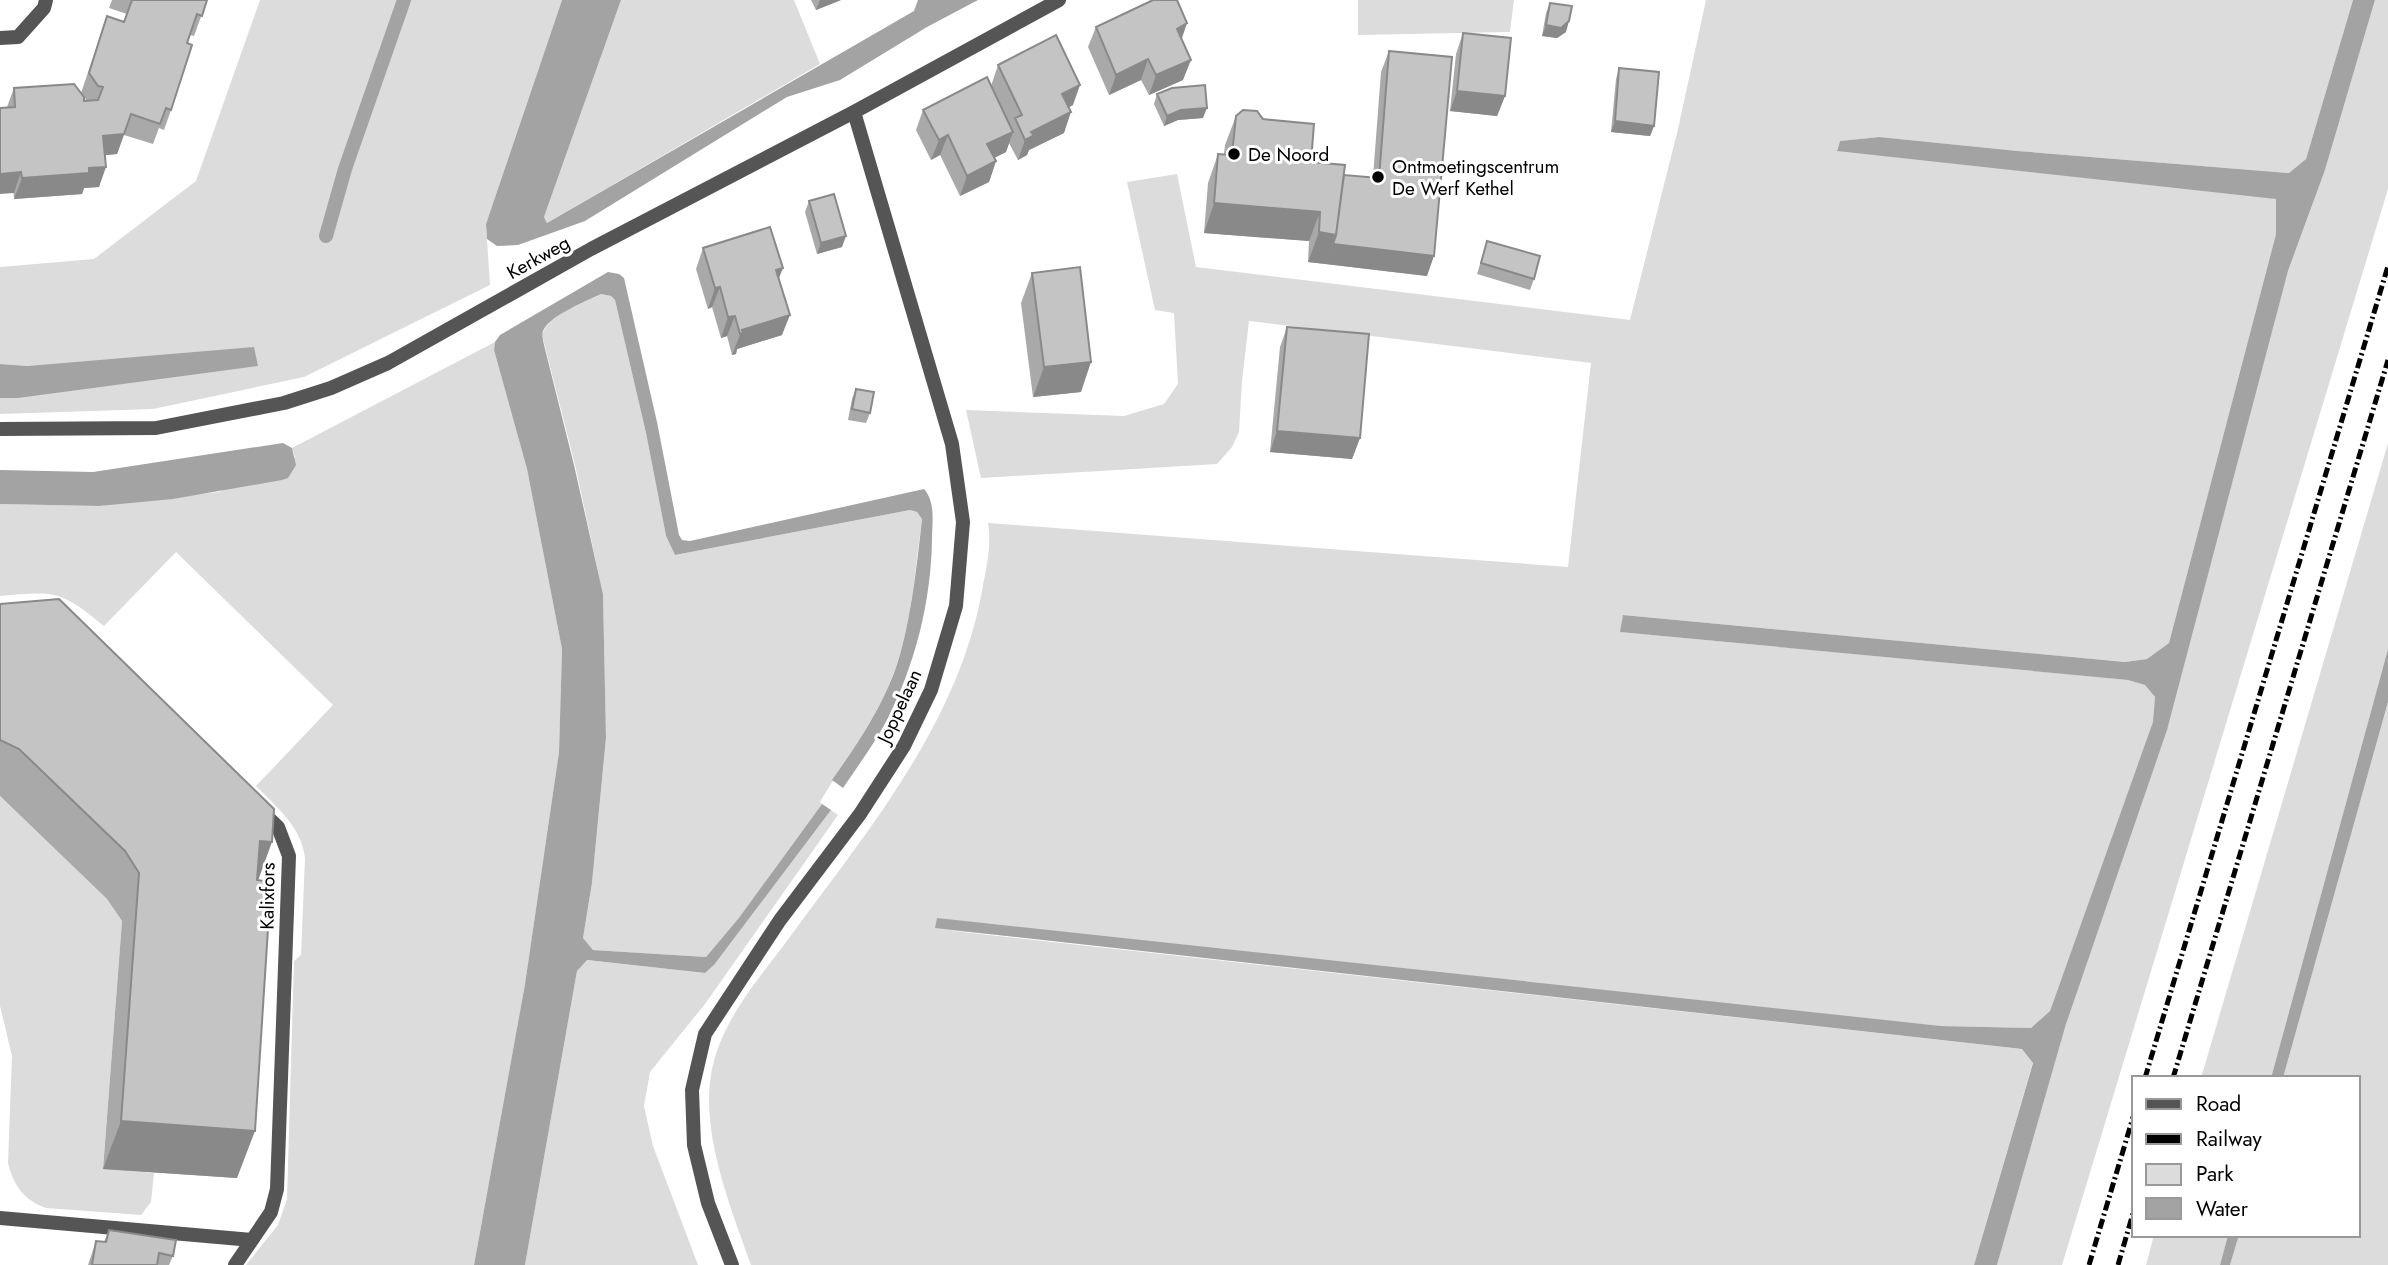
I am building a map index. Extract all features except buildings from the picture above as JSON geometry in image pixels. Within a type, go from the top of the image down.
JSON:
[{"type":"street","points":[[0,38],[18,37],[44,8],[46,0]]},
{"type":"street","name":"Kerkweg","points":[[0,429],[156,428],[284,403],[331,388],[388,363],[590,249],[854,112],[1059,0]]},
{"type":"street","name":"Joppelaan","points":[[732,1265],[708,1203],[694,1145],[692,1090],[705,1034],[780,920],[860,814],[904,746],[931,690],[956,606],[963,522],[952,444],[854,112]]},
{"type":"street","name":"Kalixfors","points":[[235,1265],[271,1212],[276,1200],[289,856],[278,827],[251,801]]},
{"type":"street","points":[[0,1218],[252,1240]]},
{"type":"green space","points":[[260,0],[562,0],[486,224],[490,285],[304,377],[153,409],[0,414],[0,398],[18,398],[28,366],[0,364],[0,267],[94,259],[196,181]]},
{"type":"green space","points":[[621,0],[794,0],[820,64],[547,223],[544,217]]},
{"type":"green space","points":[[1358,0],[1514,0],[1510,32],[1358,35]]},
{"type":"green space","points":[[1706,0],[2353,0],[2306,159],[2289,173],[1879,137],[1840,141],[1837,150],[2276,198],[2276,234],[2169,643],[2147,659],[2125,662],[1623,615],[1621,632],[2129,680],[2145,685],[2155,697],[2154,721],[2050,1011],[2031,1028],[1941,1026],[935,929],[2022,1049],[2033,1062],[1974,1265],[751,1265],[727,1196],[714,1147],[709,1098],[716,1055],[743,1000],[880,814],[932,730],[953,686],[970,639],[987,565],[988,523],[1568,567],[1591,363],[1249,321],[1239,432],[1232,447],[1217,464],[981,478],[966,410],[1124,416],[1164,404],[1178,384],[1174,313],[1155,310],[1127,182],[1177,174],[1196,267],[1630,320],[1678,129]]},
{"type":"green space","points":[[2375,0],[2388,0],[2388,189],[2062,1265],[1997,1265],[2288,271],[2325,170]]},
{"type":"green space","points":[[601,294],[611,296],[615,300],[646,433],[666,536],[675,555],[910,510],[917,512],[922,519],[905,635],[894,672],[879,706],[820,802],[822,804],[738,919],[706,957],[593,950],[583,938],[592,883],[606,739],[603,594],[575,465],[542,335],[559,315]]},
{"type":"green space","points":[[495,342],[494,350],[527,469],[562,649],[559,752],[525,984],[474,1265],[246,1265],[278,1225],[287,1199],[294,961],[301,955],[305,858],[299,836],[293,827],[256,786],[333,705],[176,552],[104,626],[67,599],[46,594],[0,596],[0,504],[99,506],[219,492],[295,457],[292,448]]},
{"type":"green space","points":[[2388,443],[2388,649],[2272,1076],[2202,1076]]},
{"type":"green space","points":[[2388,702],[2388,1265],[2230,1265],[2238,1237],[2360,1237],[2360,1076],[2284,1076]]},
{"type":"green space","points":[[0,796],[107,899],[122,921],[103,1168],[154,1173],[151,1202],[141,1215],[46,1208],[26,1196],[10,1171],[8,1163],[12,1056],[0,1006]]},
{"type":"green space","points":[[831,810],[838,815],[705,1004],[650,1072],[644,1106],[653,1146],[698,1265],[525,1265],[577,971],[586,960],[705,973],[714,965]]},
{"type":"green space","points":[[2153,1237],[2227,1237],[2220,1265],[2146,1265]]},
{"type":"water","points":[[562,0],[621,0],[544,217],[547,223],[914,11],[918,0],[978,0],[927,27],[840,80],[787,97],[585,221],[518,245],[497,246],[487,239],[486,224]]},
{"type":"water","points":[[2353,0],[2375,0],[2325,170],[2288,271],[2167,730],[2066,1024],[1997,1265],[1974,1265],[2033,1063],[2022,1049],[935,928],[937,918],[1941,1026],[2031,1028],[2050,1011],[2153,722],[2155,697],[2145,685],[2128,680],[1620,632],[1623,615],[2125,662],[2147,659],[2169,643],[2276,234],[2276,199],[1837,151],[1840,141],[1879,137],[2289,173],[2306,159]]},
{"type":"water","points":[[608,272],[624,278],[682,540],[690,541],[924,489],[930,500],[932,513],[931,563],[925,610],[920,633],[897,699],[877,738],[843,788],[832,780],[874,715],[900,656],[912,597],[922,519],[917,512],[910,510],[675,555],[666,536],[646,433],[615,300],[611,296],[601,294],[578,304],[544,329],[544,345],[603,594],[606,738],[592,883],[583,938],[593,950],[706,957],[738,919],[822,804],[831,810],[714,965],[705,973],[587,960],[577,971],[525,1265],[474,1265],[525,984],[559,752],[562,649],[527,469],[494,350],[495,342],[500,335]]},
{"type":"water","points":[[254,347],[258,366],[18,398],[0,398],[0,364],[28,366]]},
{"type":"water","points":[[283,443],[292,448],[296,465],[288,478],[282,480],[173,499],[99,506],[0,504],[0,470],[93,472]]},
{"type":"water","points":[[2388,649],[2388,702],[2284,1076],[2272,1076]]},
{"type":"water","points":[[2227,1237],[2238,1237],[2230,1265],[2220,1265]]},
{"type":"waterway","points":[[326,236],[345,169],[404,0]]},
{"type":"railway","points":[[2146,1076],[2388,266]]},
{"type":"railway","points":[[2174,1076],[2388,360]]},
{"type":"railway","points":[[2089,1265],[2132,1121]]},
{"type":"railway","points":[[2118,1265],[2132,1217]]},
{"type":"place","name":"De Noord","points":[[1234,154]]},
{"type":"place","name":"Ontmoetingscentrum De Werf Kethel","points":[[1378,177]]}]
